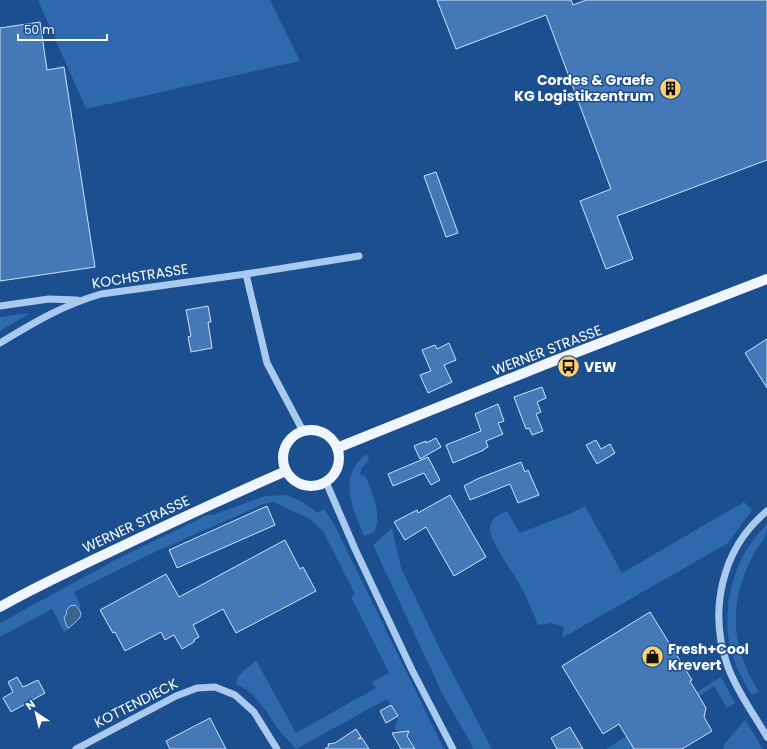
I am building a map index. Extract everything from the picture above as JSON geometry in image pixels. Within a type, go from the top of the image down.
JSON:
[{"type":"main road","name":"WERNER STRASSE","points":[[337,448],[546,364],[767,279]]},
{"type":"main road","points":[[303,431],[315,431],[327,435],[337,448],[339,456],[336,471],[332,477],[319,486],[304,486],[291,478],[283,465],[284,448],[295,435],[303,431]]},
{"type":"main road","name":"WERNER STRASSE","points":[[0,607],[30,590],[113,550],[286,471]]},
{"type":"street","name":"KOCHSTRASSE","points":[[0,343],[54,312],[79,300],[100,294],[126,289],[246,274],[359,256]]},
{"type":"street","points":[[246,274],[267,362],[303,431]]},
{"type":"street","points":[[0,306],[49,299],[79,300]]},
{"type":"street","points":[[326,482],[355,549],[409,663],[453,749]]},
{"type":"street","points":[[767,511],[760,517],[734,551],[726,570],[719,605],[719,625],[722,647],[728,668],[736,685],[767,737]]},
{"type":"street","name":"KOTTENDIECK","points":[[76,749],[176,696],[197,688],[216,687],[235,695],[254,712],[277,749]]},
{"type":"shaded area","points":[[38,0],[270,0],[300,61],[86,109]]},
{"type":"shaded area","points":[[30,313],[0,331],[0,317]]},
{"type":"shaded area","points":[[367,454],[369,461],[362,467],[360,474],[366,477],[376,504],[377,518],[374,532],[364,536],[352,504],[350,482],[352,472]]},
{"type":"shaded area","points":[[286,495],[301,501],[318,513],[324,509],[334,524],[444,749],[415,749],[407,732],[403,732],[399,735],[395,729],[398,716],[387,699],[296,749],[281,733],[256,698],[250,692],[236,684],[237,677],[256,660],[296,733],[376,688],[372,682],[389,673],[351,597],[355,594],[323,531],[310,519],[273,502],[264,504],[157,551],[74,592],[81,607],[80,609],[75,605],[67,613],[67,626],[69,629],[64,632],[52,609],[0,637],[0,623],[117,559],[207,515],[213,515],[265,496]]},
{"type":"shaded area","points":[[744,502],[752,510],[728,543],[562,638],[564,627],[552,623],[538,625],[523,590],[497,548],[490,533],[492,521],[507,511],[520,533],[585,506],[622,573]]},
{"type":"shaded area","points":[[767,524],[766,535],[752,557],[744,575],[736,609],[738,642],[743,659],[759,692],[752,695],[738,669],[730,647],[727,621],[728,607],[733,581],[743,556],[757,535]]},
{"type":"shaded area","points":[[392,528],[401,568],[441,651],[492,749],[474,749],[443,695],[373,545]]},
{"type":"shaded area","points":[[75,605],[79,609],[81,615],[80,618],[69,628],[67,627],[64,618],[67,613],[66,611],[70,606]]},
{"type":"shaded area","points":[[721,677],[735,703],[727,708],[714,686],[693,700],[634,749],[606,749]]},
{"type":"shaded area","points":[[745,720],[763,749],[723,749],[724,744]]},
{"type":"building","name":"Cordes & Graefe KG Logistikzentrum","points":[[437,0],[571,0],[573,5],[586,0],[767,0],[767,160],[617,216],[633,259],[606,269],[580,201],[611,189],[546,15],[456,49]]},
{"type":"building","points":[[40,22],[47,70],[64,67],[95,267],[0,281],[0,28]]},
{"type":"building","points":[[436,172],[458,233],[446,237],[424,176]]},
{"type":"building","points":[[208,306],[211,322],[208,322],[212,348],[191,352],[188,337],[191,336],[186,310]]},
{"type":"building","points":[[767,339],[767,388],[745,353]]},
{"type":"building","points":[[449,343],[456,360],[444,365],[452,382],[428,393],[420,375],[431,371],[422,350],[435,345],[437,349]]},
{"type":"building","points":[[542,387],[546,398],[537,402],[541,412],[536,414],[543,431],[532,435],[529,428],[526,429],[514,397]]},
{"type":"building","points":[[498,404],[504,421],[498,423],[503,434],[486,441],[488,447],[484,450],[453,463],[446,445],[481,431],[475,414]]},
{"type":"building","points":[[436,438],[441,447],[420,459],[414,446],[426,441],[426,443]]},
{"type":"building","points":[[596,440],[601,449],[610,444],[615,453],[597,464],[586,445]]},
{"type":"building","points":[[428,457],[440,480],[431,485],[424,473],[393,486],[388,474]]},
{"type":"building","points":[[521,462],[525,472],[528,470],[539,495],[518,503],[510,484],[470,500],[464,486],[477,479]]},
{"type":"building","points":[[450,495],[486,557],[454,576],[426,527],[405,540],[394,522],[417,510],[418,513]]},
{"type":"building","points":[[267,506],[275,525],[177,568],[169,550]]},
{"type":"building","points":[[285,540],[300,569],[303,567],[316,591],[236,633],[223,609],[193,625],[199,637],[194,640],[194,642],[182,649],[174,635],[165,640],[161,632],[125,651],[115,632],[113,633],[100,610],[166,574],[179,597]]},
{"type":"building","points":[[650,612],[692,680],[690,681],[706,708],[704,717],[712,731],[682,749],[634,749],[619,724],[603,734],[562,666]]},
{"type":"building","points":[[17,677],[23,687],[38,680],[45,693],[11,712],[3,698],[13,692],[8,682]]},
{"type":"building","points":[[391,705],[398,716],[386,723],[380,711]]},
{"type":"building","points":[[210,718],[226,749],[170,749],[166,741]]},
{"type":"building","points":[[570,727],[583,749],[557,749],[551,738]]},
{"type":"building","points":[[356,729],[361,737],[358,739],[362,738],[369,749],[325,749],[329,746],[328,744],[335,743]]},
{"type":"building","points":[[409,731],[407,736],[415,749],[401,749],[392,733]]},
{"type":"place","name":"Cordes & Graefe KG Logistikzentrum","points":[[670,88]]},
{"type":"place","name":"VEW","points":[[569,367]]},
{"type":"place","name":"Fresh+Cool Krevert","points":[[653,657]]}]
